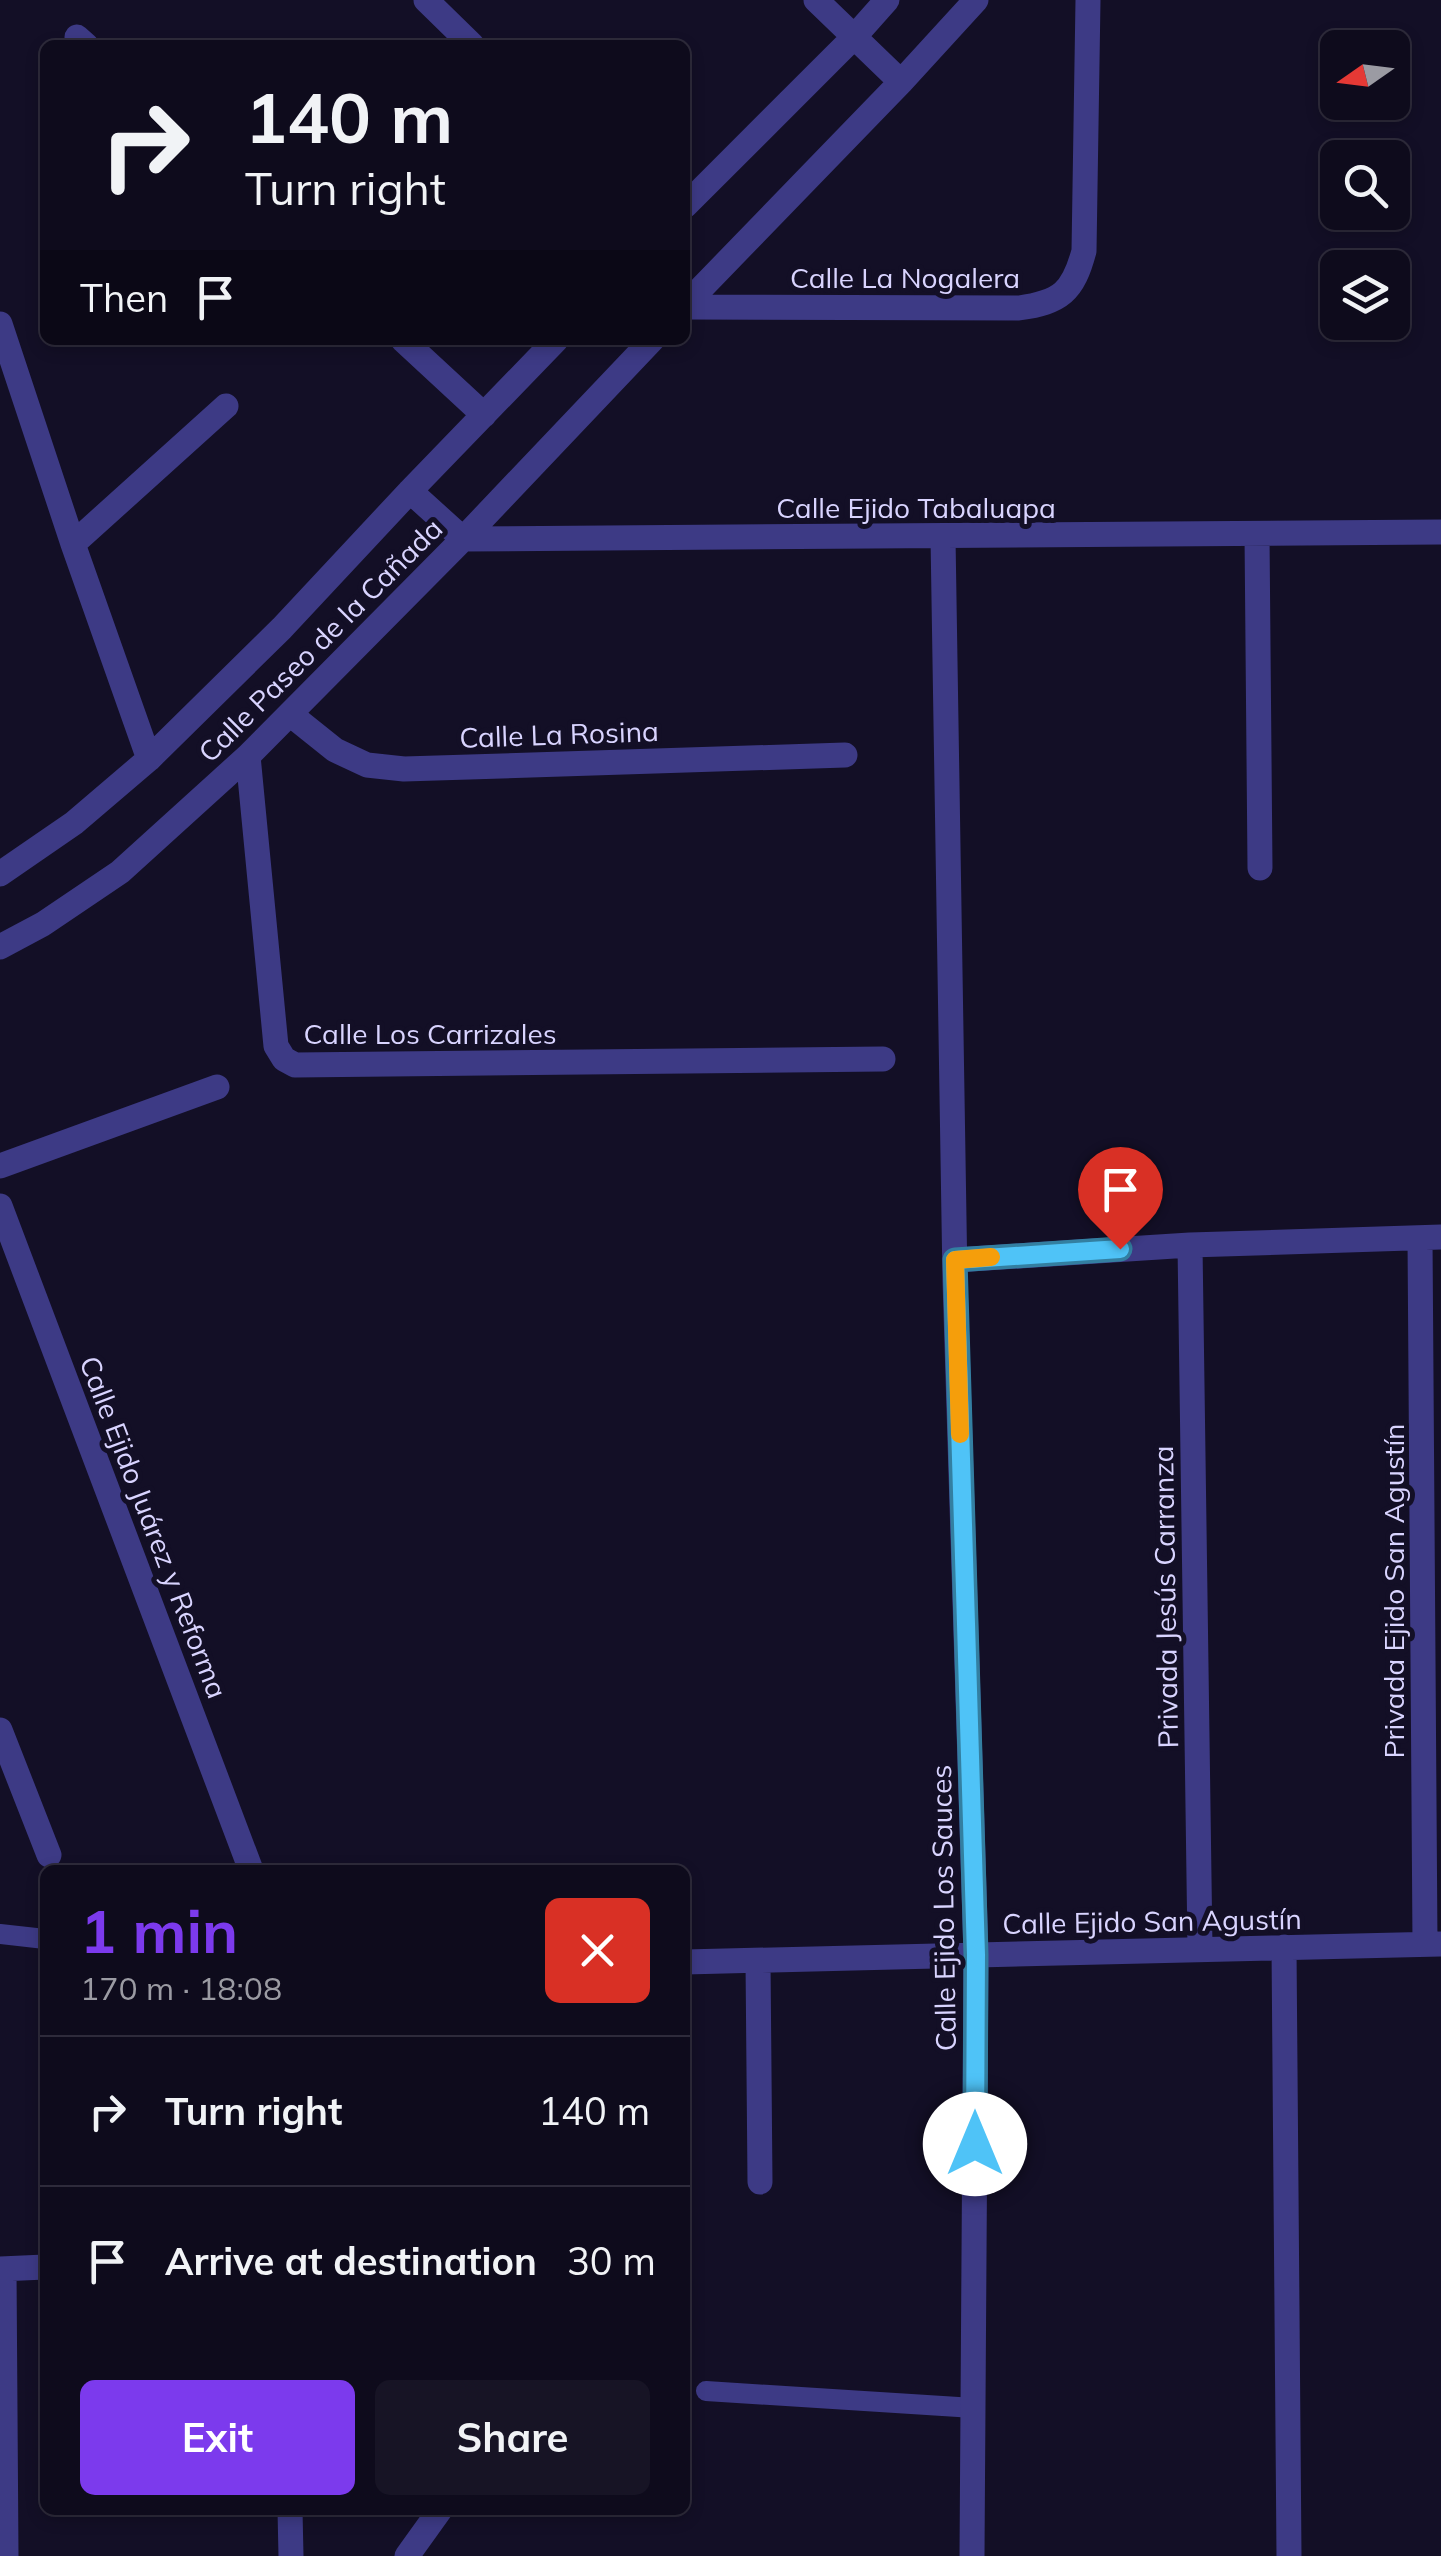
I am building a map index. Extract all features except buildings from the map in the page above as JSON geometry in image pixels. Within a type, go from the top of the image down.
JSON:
[{"type":"street","points":[[426,0],[467,40]]},
{"type":"street","points":[[816,0],[901,82]]},
{"type":"street","points":[[690,201],[887,0]]},
{"type":"street","points":[[690,301],[976,0]]},
{"type":"street","name":"Calle La Nogalera","points":[[690,306],[1019,308],[1044,304],[1063,293],[1077,276],[1084,251],[1088,0]]},
{"type":"street","points":[[0,324],[149,759]]},
{"type":"street","points":[[408,345],[484,416]]},
{"type":"street","name":"Calle Paseo de la Cañada","points":[[0,874],[74,823],[149,759],[282,628],[551,345]]},
{"type":"street","name":"Calle Paseo de la Cañada","points":[[0,948],[120,872],[248,756],[463,540],[647,345]]},
{"type":"street","points":[[73,544],[226,406]]},
{"type":"street","points":[[410,491],[463,540]]},
{"type":"street","name":"Calle Ejido Tabaluapa","points":[[463,540],[1441,532]]},
{"type":"street","points":[[1257,534],[1260,868]]},
{"type":"street","name":"Calle Ejido Los Sauces","points":[[944,537],[955,1260],[976,1955],[972,2556]]},
{"type":"street","name":"Calle La Rosina","points":[[290,714],[335,750],[367,765],[404,769],[846,755]]},
{"type":"street","name":"Calle Los Carrizales","points":[[248,756],[276,1046],[284,1060],[295,1065],[883,1059]]},
{"type":"street","points":[[0,1166],[217,1088]]},
{"type":"street","name":"Calle Ejido Juárez y Reforma","points":[[0,1206],[249,1865]]},
{"type":"street","points":[[955,1260],[1190,1244],[1431,1237]]},
{"type":"street","name":"Privada Ejido San Agustín","points":[[1431,1237],[1433,1944]]},
{"type":"street","name":"Privada Jesús Carranza","points":[[1190,1244],[1200,1948]]},
{"type":"street","points":[[0,1730],[48,1855]]},
{"type":"street","name":"Calle Ejido San Agustín","points":[[690,1962],[1433,1944]]},
{"type":"street","points":[[1284,1947],[1289,2556]]},
{"type":"street","points":[[758,1961],[760,2182]]},
{"type":"street","points":[[6,2556],[2,2269],[40,2267]]},
{"type":"street","points":[[290,2515],[291,2556]]},
{"type":"street","points":[[407,2556],[436,2515]]},
{"type":"lane","points":[[0,1934],[40,1938]]},
{"type":"lane","points":[[706,2391],[974,2408]]},
{"type":"slow traffic","points":[[960,1434],[955,1260],[991,1257]]},
{"type":"route","points":[[975,2144],[976,1955],[955,1260],[1120,1249]]}]
